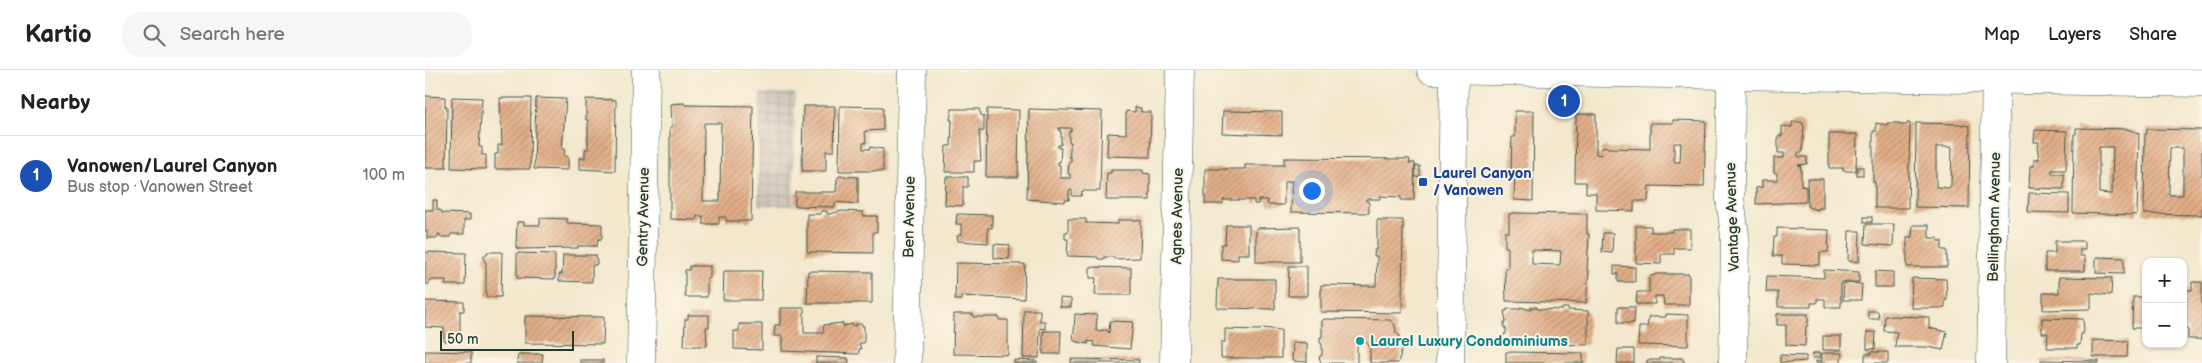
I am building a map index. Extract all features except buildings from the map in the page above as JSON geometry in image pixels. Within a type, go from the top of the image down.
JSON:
[{"type":"street","name":"Gentry Avenue","points":[[641,363],[646,70]]},
{"type":"street","name":"Ben Avenue","points":[[907,363],[912,70]]},
{"type":"street","name":"Agnes Avenue","points":[[1174,363],[1180,70]]},
{"type":"street","points":[[1431,70],[1996,75],[2202,83]]},
{"type":"street","points":[[1450,363],[1454,70]]},
{"type":"street","name":"Vantage Avenue","points":[[1731,72],[1730,198],[1735,236],[1733,363]]},
{"type":"street","name":"Bellingham Avenue","points":[[1991,363],[1996,75]]},
{"type":"shaded area","points":[[760,93],[795,93],[794,206],[758,205]]},
{"type":"place","name":"Vanowen/Laurel Canyon","points":[[1564,101]]},
{"type":"place","name":"Laurel Canyon / Vanowen","points":[[1423,182]]},
{"type":"place","name":"Laurel Luxury Condominiums","points":[[1360,341]]}]
